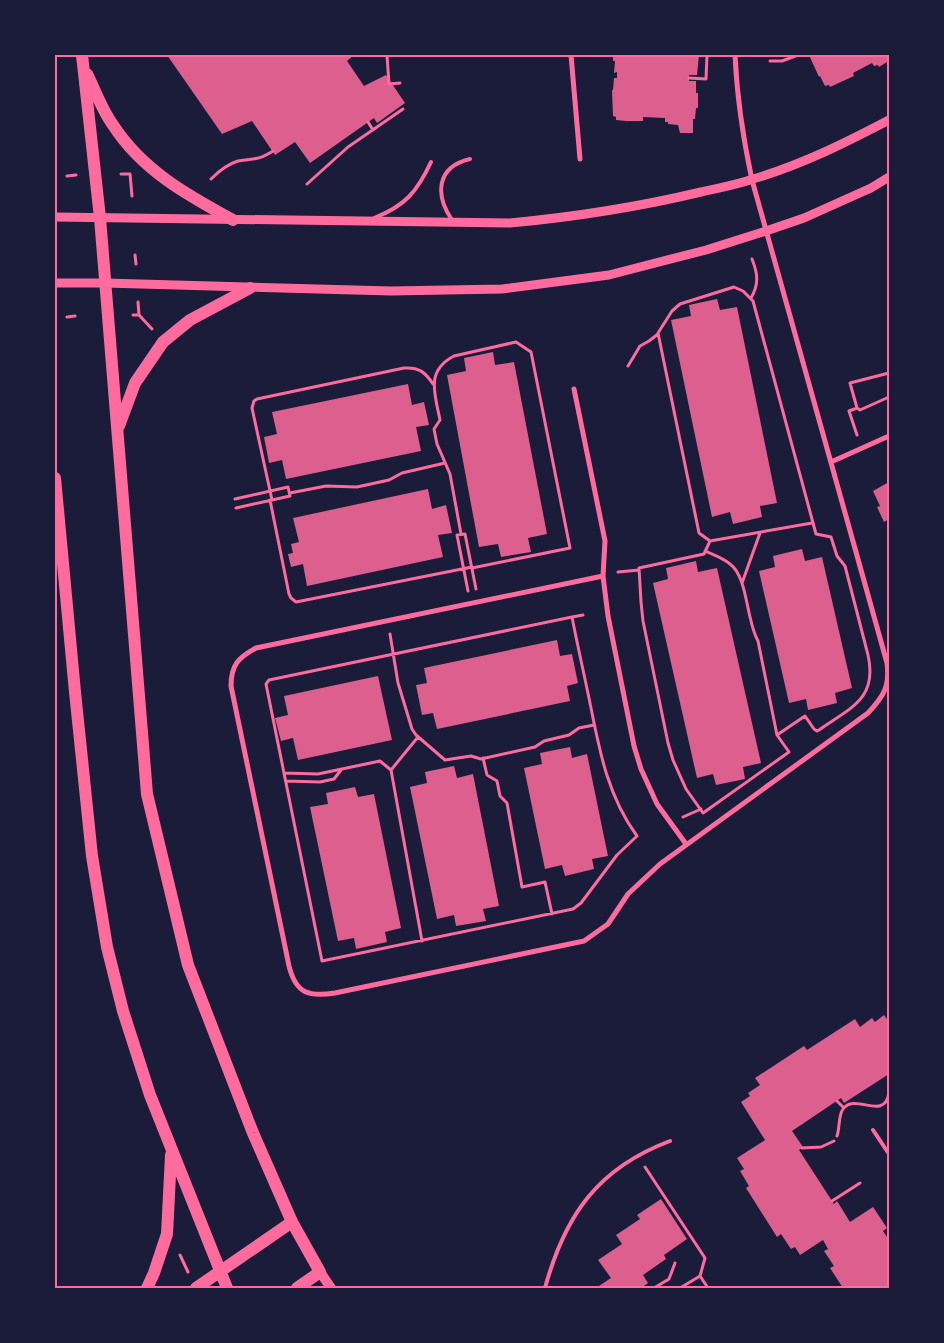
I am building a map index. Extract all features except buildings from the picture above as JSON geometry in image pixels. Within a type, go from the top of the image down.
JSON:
[{"type":"main road","points":[[82,61],[100,218],[147,794],[188,965],[253,1133],[292,1222],[331,1288]]},
{"type":"main road","points":[[82,61],[112,125],[143,162],[190,197],[232,220]]},
{"type":"main road","points":[[117,430],[134,383],[163,342],[190,320],[250,288]]},
{"type":"main road","points":[[55,478],[92,856],[107,947],[123,1011],[150,1095],[219,1272],[227,1288]]},
{"type":"main road","points":[[147,1288],[154,1274],[167,1234],[171,1150]]},
{"type":"main road","points":[[196,1288],[292,1222]]},
{"type":"main road","points":[[297,1288],[320,1272]]},
{"type":"street","points":[[570,55],[580,159]]},
{"type":"street","points":[[603,575],[256,648],[245,654],[236,663],[231,675],[231,686],[289,966],[296,984],[302,990],[310,994],[335,994],[584,941],[608,924],[628,894],[644,878],[686,844],[868,713],[888,687],[887,663],[752,180],[742,135],[735,55]]},
{"type":"street","points":[[55,217],[510,223],[552,219],[652,204],[752,180],[792,166],[841,145],[889,120]]},
{"type":"street","points":[[55,283],[391,291],[502,289],[609,275],[706,250],[804,218],[870,188],[889,177]]},
{"type":"street","points":[[574,389],[606,541],[603,575],[616,661],[634,746],[641,770],[657,804],[686,844]]},
{"type":"street","points":[[831,462],[889,436]]},
{"type":"lane","points":[[454,222],[442,200],[442,182],[454,165],[470,159]]},
{"type":"lane","points":[[361,222],[388,212],[412,195],[420,184],[430,162]]},
{"type":"lane","points":[[873,1130],[889,1154]]},
{"type":"lane","points":[[545,1288],[561,1241],[580,1206],[597,1186],[625,1164],[670,1141]]},
{"type":"path","points":[[387,55],[389,84],[400,83]]},
{"type":"path","points":[[689,78],[706,79],[707,55]]},
{"type":"path","points":[[770,61],[782,61],[798,55]]},
{"type":"path","points":[[307,184],[348,147],[403,109]]},
{"type":"path","points":[[368,122],[373,130]]},
{"type":"path","points":[[211,179],[237,161],[255,160],[273,151]]},
{"type":"path","points":[[121,174],[130,174],[132,196]]},
{"type":"path","points":[[67,176],[76,176]]},
{"type":"path","points":[[135,255],[136,264]]},
{"type":"path","points":[[750,298],[758,282],[758,276],[752,259]]},
{"type":"path","points":[[628,366],[640,346],[658,334],[672,311],[685,301],[734,287],[740,289],[750,298],[761,328],[812,523],[816,534],[832,538],[836,553],[845,566],[871,668],[871,678],[862,698],[818,731],[814,729],[805,716],[777,735]]},
{"type":"path","points":[[138,302],[139,315],[156,333]]},
{"type":"path","points":[[133,315],[139,315]]},
{"type":"path","points":[[67,317],[75,316]]},
{"type":"path","points":[[658,334],[699,534],[710,541],[812,523]]},
{"type":"path","points":[[434,385],[425,373],[419,369],[404,368],[257,399],[254,401],[252,408],[289,594],[296,602],[570,548],[531,352],[516,342],[454,356],[439,366],[435,376],[434,385],[440,420],[434,429],[437,444],[450,474],[461,534]]},
{"type":"path","points":[[857,408],[850,383],[889,373]]},
{"type":"path","points":[[862,448],[849,410],[857,408],[860,410],[889,397]]},
{"type":"path","points":[[236,508],[290,496],[290,493],[326,486],[357,487],[389,480],[402,473],[445,463]]},
{"type":"path","points":[[234,499],[288,487],[290,493]]},
{"type":"path","points":[[742,583],[760,532]]},
{"type":"path","points":[[461,534],[465,534],[479,602]]},
{"type":"path","points":[[461,534],[457,535],[471,604]]},
{"type":"path","points":[[603,575],[639,570],[639,568],[704,554],[710,541]]},
{"type":"path","points":[[639,570],[640,602],[643,621],[668,743],[679,776],[703,813],[789,752],[777,735],[758,641],[752,631],[739,574],[731,564],[705,551]]},
{"type":"path","points":[[572,618],[594,725],[608,780],[624,816],[638,836],[617,855],[577,907],[552,914],[322,961],[266,684],[269,680],[583,615]]},
{"type":"path","points":[[387,621],[400,692],[412,729],[418,737],[445,760],[471,756],[483,758],[535,747],[544,741],[569,736],[579,728],[594,725]]},
{"type":"path","points":[[391,770],[418,737]]},
{"type":"path","points":[[483,758],[487,775],[497,781],[500,796],[507,803],[522,887],[545,882],[552,914]]},
{"type":"path","points":[[284,772],[318,774],[380,761],[391,770],[422,941]]},
{"type":"path","points":[[286,781],[320,782],[334,779],[341,769]]},
{"type":"path","points":[[838,1136],[841,1112],[848,1104],[880,1106],[886,1101],[889,1093]]},
{"type":"path","points":[[837,1101],[844,1108]]},
{"type":"path","points":[[802,1148],[820,1147],[834,1141]]},
{"type":"path","points":[[638,1156],[705,1258],[700,1276],[680,1288]]},
{"type":"path","points":[[832,1201],[860,1183]]},
{"type":"path","points":[[178,1250],[189,1275]]},
{"type":"path","points":[[654,1288],[669,1278],[675,1263]]},
{"type":"path","points":[[700,1276],[708,1288]]}]
